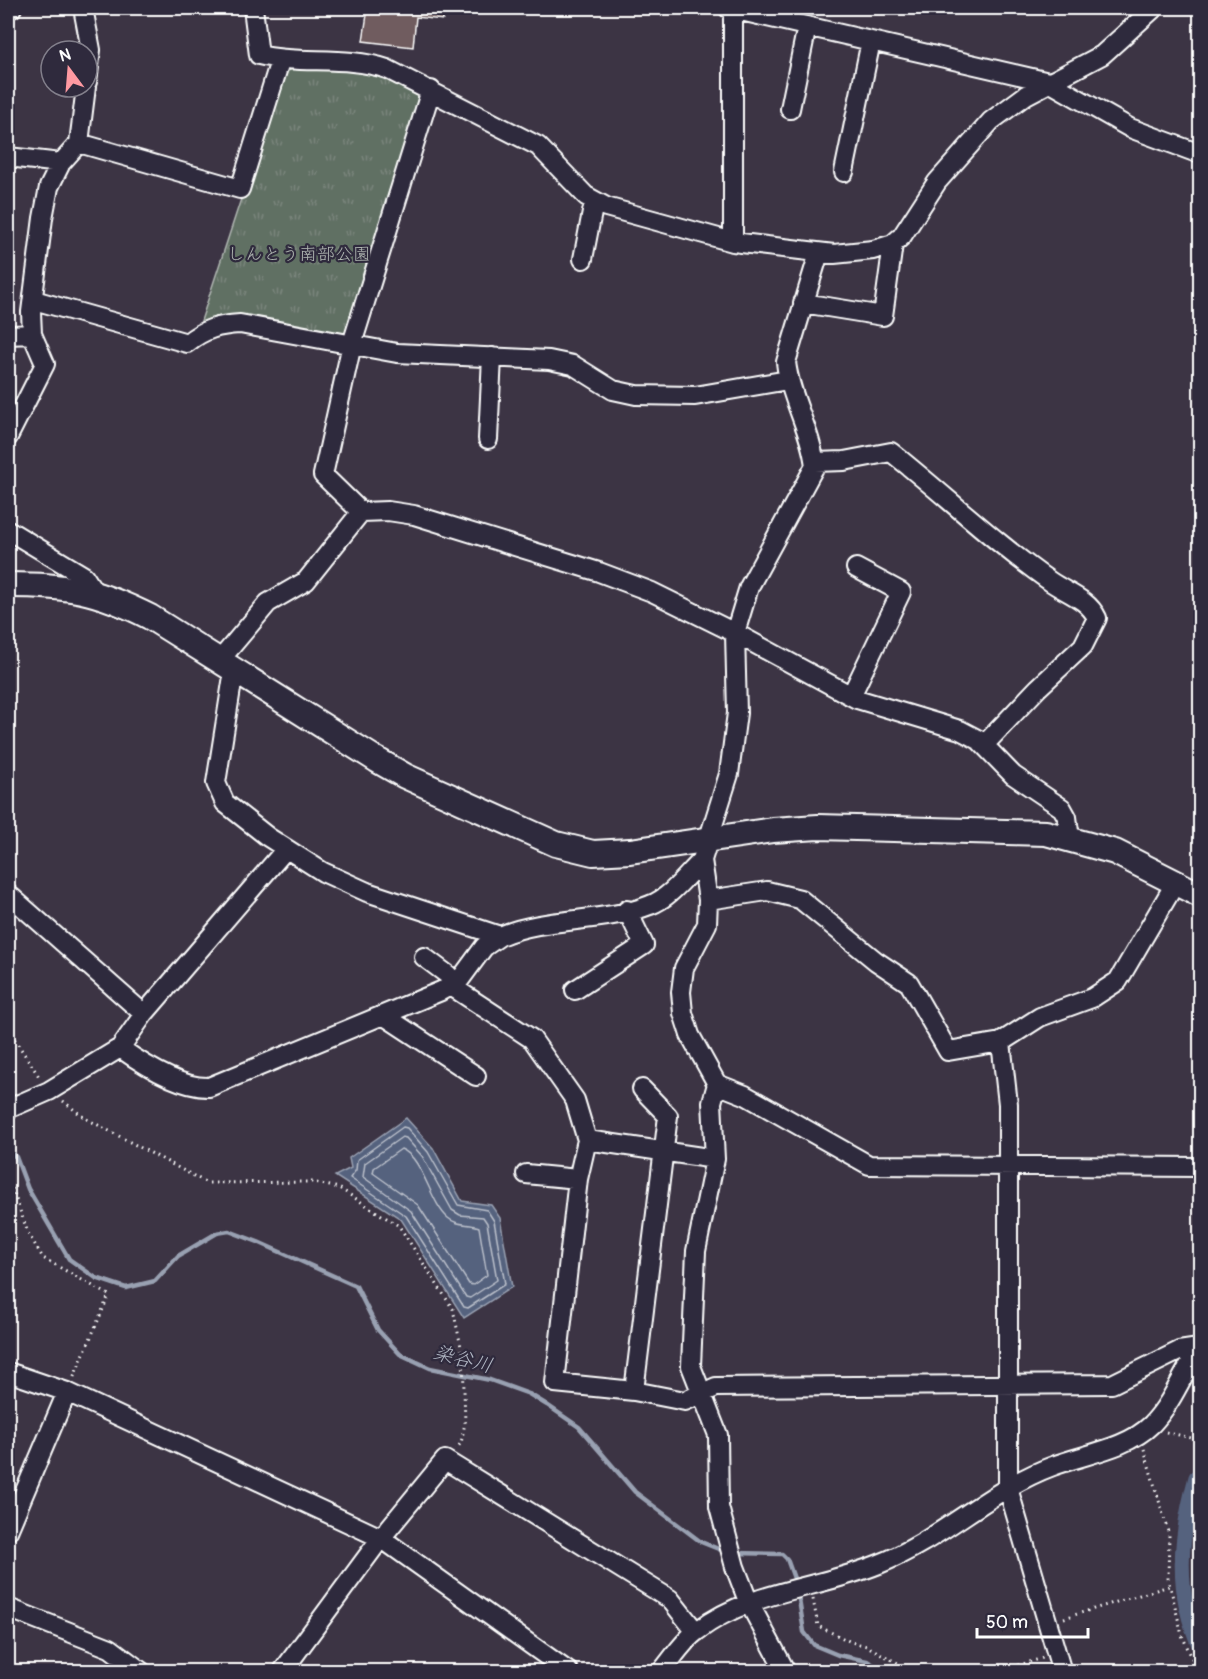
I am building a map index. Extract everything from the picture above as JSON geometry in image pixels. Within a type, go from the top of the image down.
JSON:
[{"type":"street","points":[[83,8],[89,39]]},
{"type":"street","points":[[254,8],[259,55],[280,60],[360,61],[387,69],[538,146],[594,202],[733,242],[834,254],[873,250],[893,244],[902,236],[937,182],[969,143],[991,121],[1049,82],[1102,55],[1121,41],[1154,8]]},
{"type":"street","points":[[733,242],[731,8],[1049,82],[1130,128],[1200,154]]},
{"type":"street","points":[[790,108],[807,26]]},
{"type":"street","points":[[844,172],[871,41]]},
{"type":"street","points":[[79,143],[240,189],[280,60]]},
{"type":"street","points":[[431,90],[352,344],[324,475],[361,512],[388,511],[414,515],[599,572],[652,592],[735,633],[850,696],[960,730],[984,745],[1013,775],[1062,808],[1067,817],[1070,839]]},
{"type":"street","points":[[8,437],[45,364],[32,334],[31,312],[49,187],[61,163],[79,143],[84,99]]},
{"type":"street","points":[[8,157],[61,163]]},
{"type":"street","points":[[583,259],[594,202]]},
{"type":"street","points":[[802,303],[883,316],[893,244]]},
{"type":"street","points":[[120,1048],[140,1062],[196,1087],[209,1087],[451,986],[459,981],[484,947],[500,936],[524,926],[651,905],[671,891],[704,849],[729,774],[736,723],[735,633],[750,587],[809,481],[815,462],[814,452],[788,380],[786,353],[819,253]]},
{"type":"street","points":[[34,300],[187,343],[201,331],[222,325],[240,324],[397,353],[549,360],[573,365],[613,390],[636,395],[694,396],[788,380]]},
{"type":"street","points":[[8,335],[32,334]]},
{"type":"street","points":[[488,439],[492,357]]},
{"type":"street","points":[[815,462],[844,461],[891,452],[1030,568],[1077,597],[1094,612],[1097,618],[1083,646],[1038,688],[984,745]]},
{"type":"street","points":[[361,512],[306,581],[268,603],[227,665],[216,783],[225,803],[286,849],[323,872],[368,892],[500,936]]},
{"type":"street","points":[[8,530],[84,576],[95,593]]},
{"type":"street","points":[[850,696],[901,592],[856,568]]},
{"type":"street","points":[[8,585],[76,588],[114,598],[150,617],[405,776],[556,844],[593,853],[704,849],[818,827],[1046,833],[1115,852],[1200,895]]},
{"type":"street","points":[[8,1109],[49,1091],[120,1048],[144,1014],[286,849]]},
{"type":"street","points":[[704,849],[708,900],[707,924],[684,968],[681,992],[683,1013],[690,1035],[717,1084],[745,1095],[869,1165],[1200,1167]]},
{"type":"street","points":[[708,900],[767,891],[800,899],[876,961],[909,983],[948,1051],[1001,1042],[1041,1017],[1092,998],[1118,981],[1176,882]]},
{"type":"street","points":[[8,894],[144,1014]]},
{"type":"street","points":[[575,990],[644,945],[627,910]]},
{"type":"street","points":[[424,957],[448,975],[451,986],[532,1040],[575,1100],[587,1140],[578,1179],[555,1383],[634,1391],[686,1401],[716,1387],[1007,1387],[1112,1384],[1179,1351],[1200,1348]]},
{"type":"street","points":[[383,1015],[476,1076]]},
{"type":"street","points":[[1001,1042],[1008,1104],[1008,1488],[1059,1663]]},
{"type":"street","points":[[717,1084],[712,1102],[715,1159],[695,1262],[691,1366],[718,1435],[719,1507],[735,1567],[748,1601],[786,1671]]},
{"type":"street","points":[[634,1391],[668,1116],[642,1089]]},
{"type":"street","points":[[587,1140],[715,1159]]},
{"type":"street","points":[[526,1174],[578,1179]]},
{"type":"street","points":[[661,1671],[696,1632],[723,1613],[748,1601],[811,1585],[905,1554],[1008,1488],[1052,1466],[1113,1446],[1145,1428],[1195,1360],[1200,1348]]},
{"type":"street","points":[[8,1372],[67,1392],[381,1538],[568,1671]]},
{"type":"street","points":[[8,1531],[67,1392]]},
{"type":"street","points":[[282,1671],[381,1538],[446,1460],[670,1599],[696,1632]]},
{"type":"street","points":[[8,1608],[110,1648],[142,1671]]},
{"type":"path","points":[[8,1029],[49,1091],[86,1118],[207,1183],[321,1184],[339,1188],[399,1226],[453,1309],[463,1356],[463,1433],[461,1443],[446,1460]]},
{"type":"path","points":[[8,1177],[28,1233],[44,1258],[109,1295],[67,1392]]},
{"type":"path","points":[[1198,1671],[1182,1635],[1170,1586],[1169,1535],[1145,1428],[1200,1440]]},
{"type":"path","points":[[811,1585],[818,1626],[843,1639],[867,1646],[914,1671]]},
{"type":"path","points":[[1047,1623],[1170,1586]]},
{"type":"path","points":[[996,1671],[1059,1663]]},
{"type":"green space","name":"しんとう南部公園","points":[[298,66],[371,68],[423,95],[350,332],[341,333],[288,324],[235,319],[200,324],[282,74]]},
{"type":"water","points":[[406,1118],[433,1148],[462,1201],[491,1205],[500,1218],[512,1287],[464,1318],[401,1219],[335,1176],[351,1168],[349,1158]]},
{"type":"building","points":[[368,8],[444,8],[443,20],[416,17],[413,47],[363,41]]},
{"type":"waterway","name":"染谷川","points":[[8,1151],[16,1157],[28,1189],[69,1259],[96,1278],[126,1288],[155,1281],[178,1256],[217,1233],[229,1231],[258,1242],[356,1286],[378,1330],[400,1354],[430,1368],[490,1380],[529,1394],[547,1405],[579,1427],[635,1492],[701,1542],[726,1552]]},
{"type":"waterway","points":[[1196,1477],[1186,1520],[1182,1563],[1186,1605],[1200,1647]]},
{"type":"waterway","name":"染谷川","points":[[735,1553],[782,1554],[787,1559],[796,1584]]},
{"type":"waterway","name":"染谷川","points":[[798,1593],[804,1632],[814,1645],[838,1655],[867,1661],[885,1672]]}]
